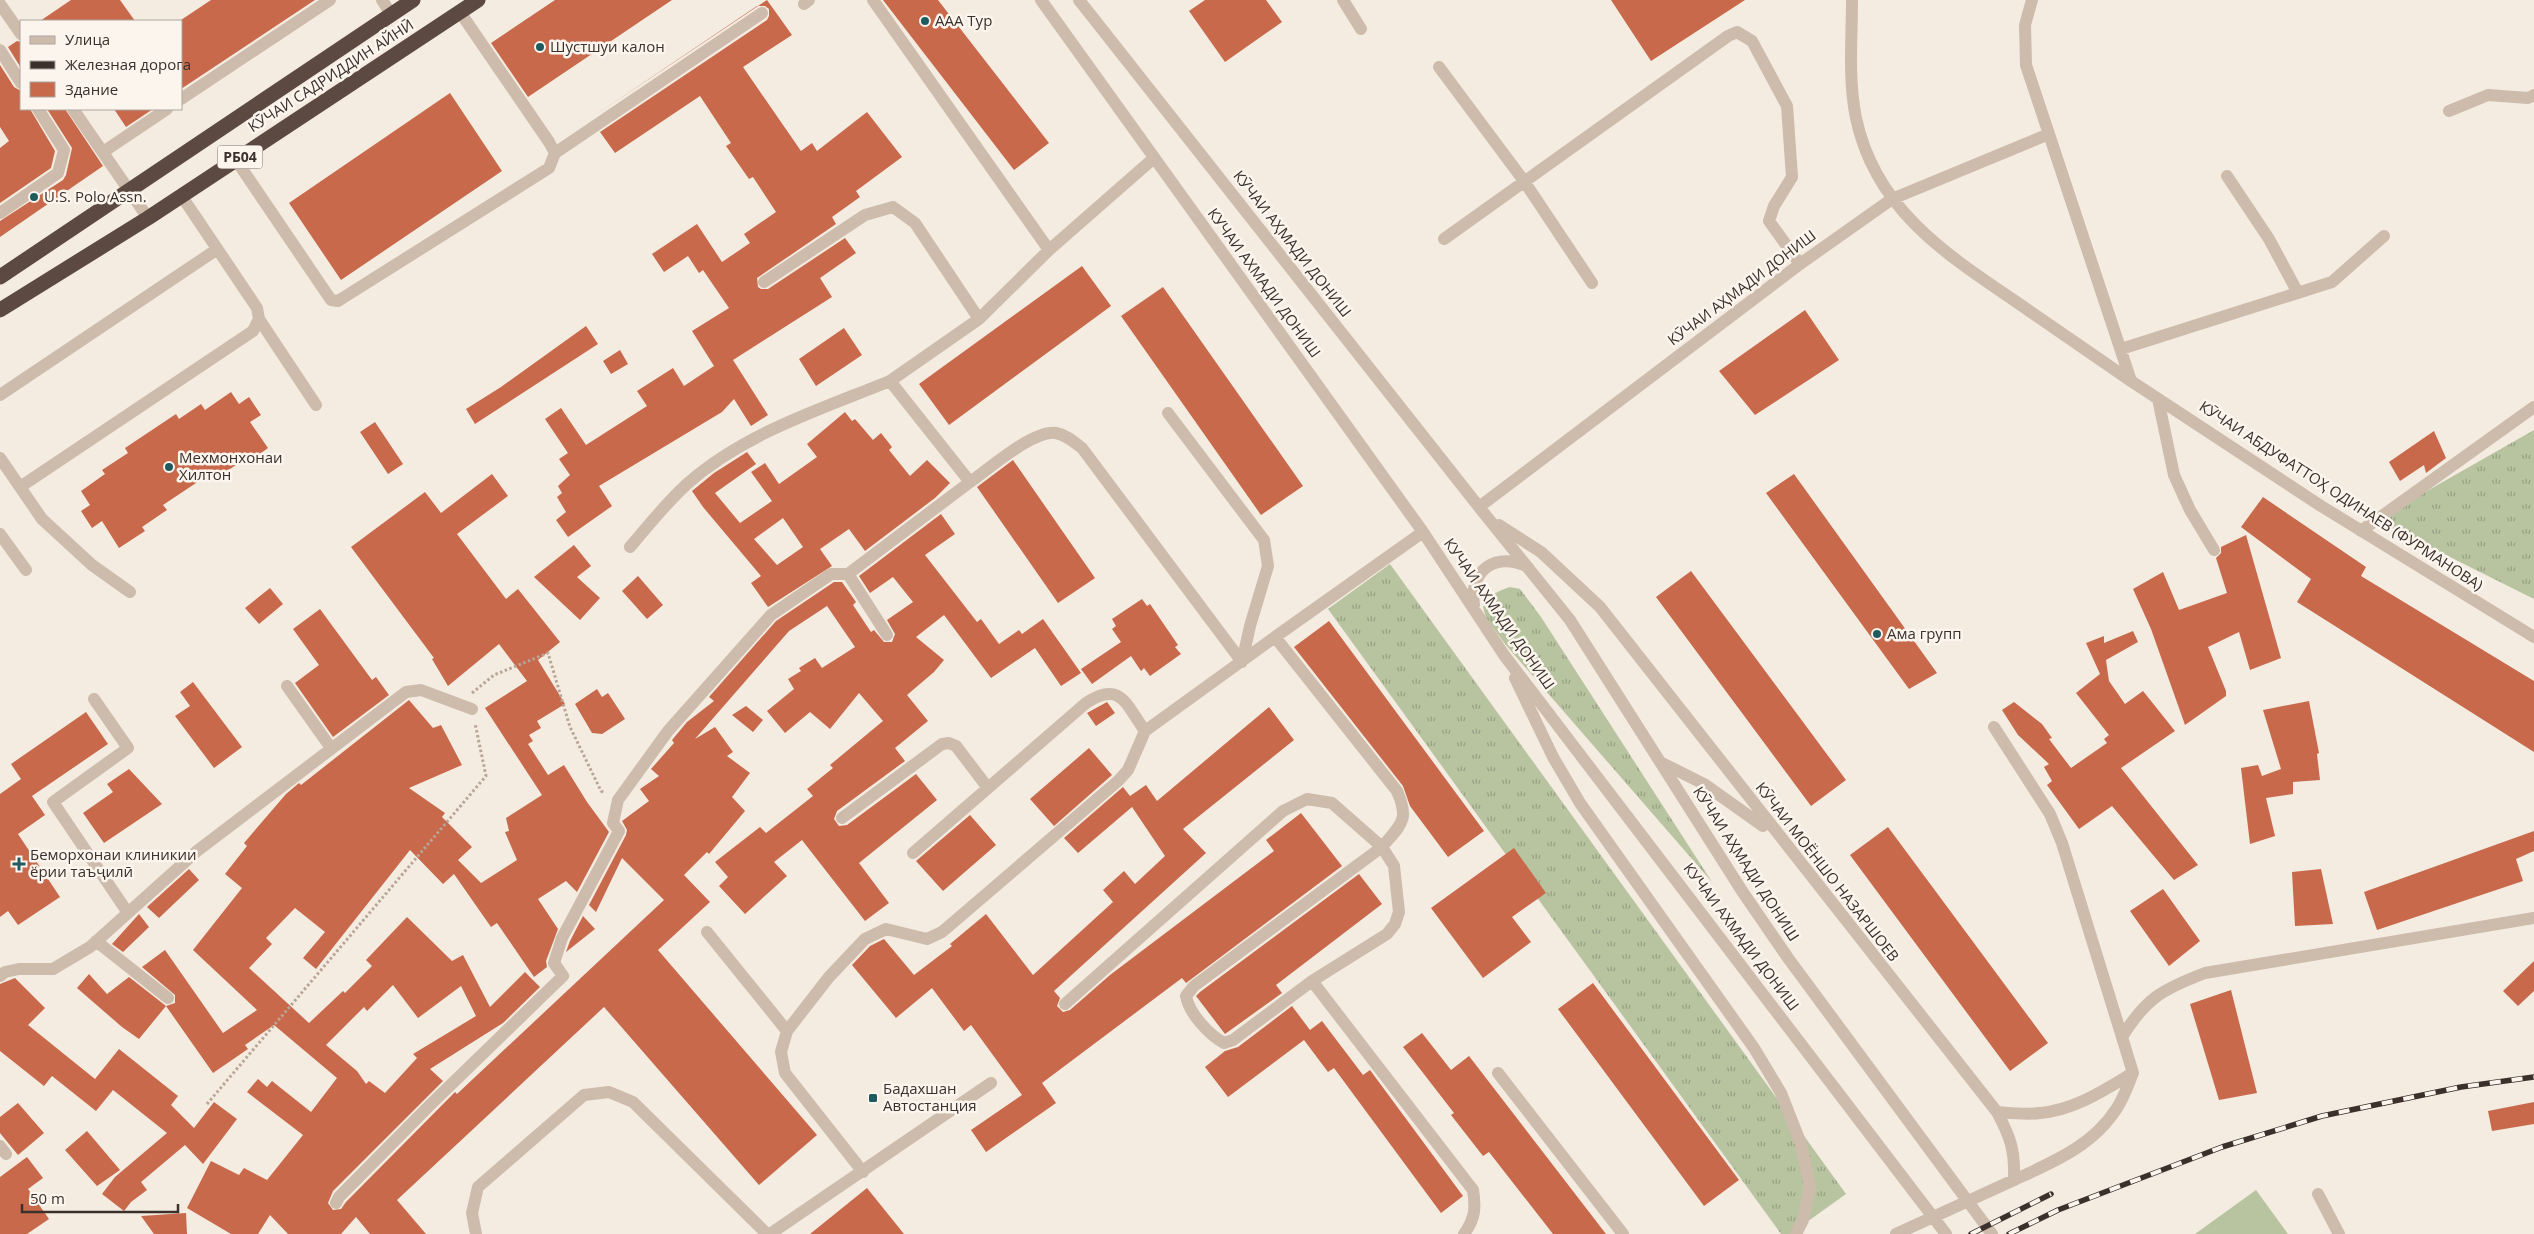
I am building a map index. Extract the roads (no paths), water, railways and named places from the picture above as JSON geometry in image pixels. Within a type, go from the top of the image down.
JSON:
[{"type":"highway","name":"КӮЧАИ САДРИДДИН АЙНӢ","points":[[0,277],[413,0]]},
{"type":"highway","name":"КӮЧАИ САДРИДДИН АЙНӢ","points":[[0,310],[148,218],[478,0]]},
{"type":"street","points":[[182,98],[330,0]]},
{"type":"street","points":[[382,0],[391,14]]},
{"type":"street","points":[[873,0],[1049,250]]},
{"type":"street","name":"КУЧАИ АХМАДИ ДОНИШ","points":[[1041,0],[1423,532],[1504,655],[1946,1234]]},
{"type":"street","name":"КӮЧАИ АҲМАДИ ДОНИШ","points":[[1079,0],[1570,620],[1788,958],[1992,1234]]},
{"type":"street","points":[[1342,0],[1361,29]]},
{"type":"street","name":"КӮЧАИ АБДУФАТТОҲ ОДИНАЕВ (ФУРМАНОВА)","points":[[1852,0],[1851,86],[1856,119],[1872,168],[1892,199],[1932,241],[1966,269],[2158,399],[2361,531],[2534,637]]},
{"type":"street","points":[[2032,0],[2025,25],[2026,65],[2131,381]]},
{"type":"street","points":[[0,4],[20,33]]},
{"type":"street","points":[[460,12],[555,153]]},
{"type":"street","points":[[236,160],[328,296],[332,300],[338,301],[550,168],[555,153],[762,13]]},
{"type":"street","points":[[1444,238],[1728,36],[1738,32],[1752,41],[1787,106],[1792,177],[1774,206],[1769,221],[1800,264]]},
{"type":"street","points":[[0,50],[20,81]]},
{"type":"street","points":[[1439,67],[1524,181],[1592,283]]},
{"type":"street","points":[[2448,111],[2488,95],[2528,98],[2534,95]]},
{"type":"street","points":[[0,213],[58,173],[64,150],[39,110]]},
{"type":"street","points":[[74,110],[130,189],[148,218]]},
{"type":"street","points":[[103,152],[166,110]]},
{"type":"street","name":"КӮЧАИ АҲМАДИ ДОНИШ","points":[[1483,512],[1800,264],[1892,199],[2049,134]]},
{"type":"street","points":[[630,546],[685,486],[713,463],[766,430],[890,381],[980,319],[1049,250],[1154,158]]},
{"type":"street","points":[[2227,176],[2269,239],[2297,291]]},
{"type":"street","points":[[181,195],[216,250],[257,308],[259,319],[316,405]]},
{"type":"street","points":[[764,282],[865,215],[893,207],[915,223],[980,319]]},
{"type":"street","points":[[2121,349],[2297,291],[2332,282],[2384,236]]},
{"type":"street","points":[[0,395],[216,250]]},
{"type":"street","points":[[20,487],[253,331],[259,319]]},
{"type":"street","points":[[890,381],[970,482]]},
{"type":"street","points":[[2158,399],[2174,475],[2190,510],[2214,550]]},
{"type":"street","points":[[2361,531],[2534,407]]},
{"type":"street","points":[[1168,413],[1264,540],[1268,566],[1250,626],[1242,662]]},
{"type":"street","points":[[336,1203],[339,1197],[431,1104],[562,976],[554,963],[562,938],[619,831],[613,823],[618,800],[668,731],[771,615],[831,574],[848,574],[970,482],[1034,437],[1054,432],[1066,436],[1082,448],[1242,662]]},
{"type":"street","points":[[0,458],[42,519],[92,564],[130,592]]},
{"type":"street","name":"КӮЧАИ МОЁНШО НАЗАРШОЕВ","points":[[1483,512],[1541,552],[1600,607],[1782,842],[1997,1112],[2009,1134],[2015,1156],[2014,1180]]},
{"type":"street","points":[[863,1172],[785,1072],[782,1052],[787,1031],[829,977],[865,940],[886,929],[927,939],[942,932],[1118,781],[1128,770],[1146,731],[1423,532]]},
{"type":"street","points":[[0,534],[26,570]]},
{"type":"street","points":[[1474,608],[1472,593],[1476,578],[1487,566],[1501,560],[1516,561],[1530,568]]},
{"type":"street","points":[[848,574],[887,635]]},
{"type":"street","points":[[1065,1004],[1283,811],[1307,799],[1332,803],[1382,847],[1394,866],[1399,912],[1395,924],[1387,934],[1312,981],[1233,1040],[1224,1043],[1217,1039],[1188,1007],[1186,996],[1194,986],[1382,847],[1403,822],[1404,806],[1397,791],[1275,637]]},
{"type":"street","points":[[1504,655],[1553,757],[1580,803],[1754,1048],[1781,1093],[1801,1144],[1810,1187],[1803,1220],[1796,1234]]},
{"type":"street","points":[[286,686],[331,748]]},
{"type":"street","points":[[0,976],[5,972],[19,969],[53,969],[96,941],[197,851],[406,692],[421,690],[472,709]]},
{"type":"street","points":[[913,853],[1098,694],[1110,692],[1120,695],[1146,731]]},
{"type":"street","points":[[94,699],[128,748],[53,802],[128,913]]},
{"type":"street","points":[[1900,1232],[2067,1156],[2094,1136],[2118,1107],[2134,1073],[2062,843],[2050,814],[1994,727]]},
{"type":"street","points":[[842,818],[942,744],[949,743],[956,746],[988,788]]},
{"type":"street","points":[[1660,762],[1712,790],[1745,811],[1782,842]]},
{"type":"street","points":[[2122,1037],[2137,1012],[2154,998],[2177,984],[2205,973],[2534,918]]},
{"type":"street","points":[[708,932],[787,1031]]},
{"type":"street","points":[[96,941],[168,998]]},
{"type":"street","points":[[1312,981],[1473,1190],[1476,1206],[1472,1222],[1464,1234]]},
{"type":"street","points":[[1997,1112],[2040,1113],[2063,1109],[2089,1099],[2134,1073]]},
{"type":"street","points":[[1498,1074],[1622,1234]]},
{"type":"street","points":[[476,1234],[472,1213],[478,1187],[584,1095],[609,1092],[633,1102],[768,1234],[863,1172],[991,1084]]},
{"type":"street","points":[[2318,1194],[2339,1234]]},
{"type":"railway","points":[[2009,1234],[2058,1210],[2222,1147],[2322,1116],[2461,1087],[2534,1077]]},
{"type":"railway","points":[[1971,1234],[2051,1194]]},
{"type":"place","name":"ААА Тур","points":[[925,21]]},
{"type":"place","name":"Шустшуи калон","points":[[540,47]]},
{"type":"place","name":"U.S. Polo Assn.","points":[[34,197]]},
{"type":"place","name":"Мехмонхонаи Хилтон","points":[[169,467]]},
{"type":"place","name":"Ама групп","points":[[1877,634]]},
{"type":"place","name":"Беморхонаи клиникии ёрии таъҷилӣ","points":[[19,864]]},
{"type":"place","name":"Бадахшан Автостанция","points":[[873,1098]]}]
